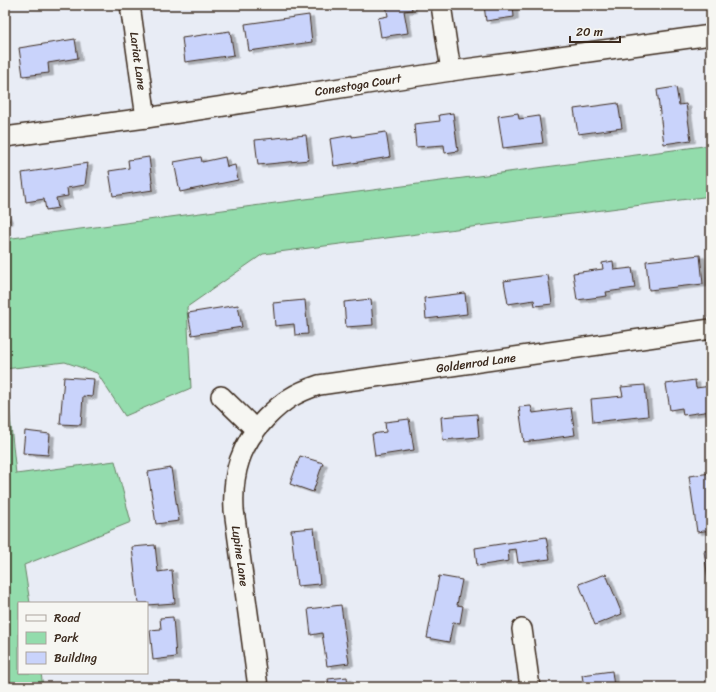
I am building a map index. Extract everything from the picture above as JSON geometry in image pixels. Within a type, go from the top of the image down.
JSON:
[{"type":"street","name":"Lariat Lane","points":[[130,5],[146,118]]},
{"type":"street","points":[[442,5],[451,71]]},
{"type":"street","name":"Conestoga Court","points":[[5,137],[146,118],[451,71],[711,35]]},
{"type":"street","name":"Goldenrod Lane","points":[[255,429],[280,404],[306,389],[319,385],[711,329]]},
{"type":"street","points":[[221,396],[255,429]]},
{"type":"street","name":"Lupine Lane","points":[[255,429],[246,443],[239,460],[235,475],[233,495],[258,687]]},
{"type":"street","points":[[522,629],[530,687]]},
{"type":"green space","points":[[711,145],[711,196],[263,254],[187,307],[191,388],[125,416],[97,373],[65,362],[5,369],[5,239]]},
{"type":"green space","points":[[5,369],[16,474],[115,461],[131,522],[24,565],[30,602],[18,602],[18,674],[41,674],[43,687],[5,687]]},
{"type":"building","points":[[386,5],[411,5],[412,10],[404,11],[408,33],[381,37],[378,18],[388,16]]},
{"type":"building","points":[[484,5],[513,5],[514,17],[486,21]]},
{"type":"building","points":[[309,15],[312,42],[249,51],[245,24]]},
{"type":"building","points":[[230,31],[234,55],[185,62],[182,38]]},
{"type":"building","points":[[75,39],[78,58],[48,63],[49,73],[23,76],[19,48]]},
{"type":"building","points":[[676,87],[679,105],[686,104],[691,140],[664,144],[657,90]]},
{"type":"building","points":[[618,103],[622,128],[578,134],[574,109]]},
{"type":"building","points":[[453,113],[458,151],[445,153],[444,145],[416,147],[414,124],[440,121],[439,115]]},
{"type":"building","points":[[518,113],[519,119],[539,116],[543,143],[503,148],[498,116]]},
{"type":"building","points":[[386,132],[390,157],[334,166],[330,139],[352,135],[352,137]]},
{"type":"building","points":[[306,135],[309,160],[258,165],[255,140]]},
{"type":"building","points":[[149,157],[153,190],[113,196],[109,171],[129,168],[128,160]]},
{"type":"building","points":[[201,157],[202,162],[225,157],[227,167],[235,165],[238,180],[180,192],[174,162]]},
{"type":"building","points":[[88,163],[85,185],[67,188],[68,196],[56,198],[58,208],[46,210],[44,199],[26,202],[22,173]]},
{"type":"building","points":[[5,213],[9,221],[5,223]]},
{"type":"building","points":[[700,255],[703,284],[649,290],[646,261]]},
{"type":"building","points":[[613,261],[614,270],[632,268],[635,288],[606,292],[607,296],[577,300],[573,273],[603,269],[602,263]]},
{"type":"building","points":[[548,275],[552,304],[535,306],[534,300],[508,304],[504,281]]},
{"type":"building","points":[[465,293],[467,314],[426,319],[424,298]]},
{"type":"building","points":[[371,299],[373,325],[346,327],[344,302]]},
{"type":"building","points":[[305,300],[308,334],[295,335],[294,324],[275,326],[273,303]]},
{"type":"building","points":[[238,305],[242,327],[192,335],[188,313]]},
{"type":"building","points":[[64,377],[94,379],[92,397],[83,396],[81,425],[60,424]]},
{"type":"building","points":[[695,380],[696,388],[711,386],[711,411],[683,415],[682,408],[670,410],[666,384]]},
{"type":"building","points":[[645,385],[648,416],[593,422],[591,399],[623,396],[621,387]]},
{"type":"building","points":[[531,406],[533,413],[571,408],[575,435],[524,442],[519,407]]},
{"type":"building","points":[[477,414],[479,437],[443,440],[441,417]]},
{"type":"building","points":[[409,419],[414,450],[375,456],[372,434],[386,432],[385,422]]},
{"type":"building","points":[[25,431],[50,434],[48,455],[23,453]]},
{"type":"building","points":[[300,456],[323,463],[313,492],[290,484]]},
{"type":"building","points":[[171,468],[179,521],[156,524],[148,472]]},
{"type":"building","points":[[711,473],[711,530],[697,532],[689,476]]},
{"type":"building","points":[[314,528],[320,584],[297,586],[291,530]]},
{"type":"building","points":[[546,537],[550,559],[518,563],[516,549],[508,550],[509,561],[477,566],[475,548]]},
{"type":"building","points":[[155,545],[158,572],[172,570],[175,603],[148,605],[148,602],[138,602],[132,547]]},
{"type":"building","points":[[711,550],[711,601],[704,551]]},
{"type":"building","points":[[606,574],[622,614],[595,625],[579,584]]},
{"type":"building","points":[[439,576],[462,580],[457,605],[463,606],[460,623],[453,622],[449,642],[427,638]]},
{"type":"building","points":[[341,605],[349,663],[327,666],[322,633],[311,635],[308,609]]},
{"type":"building","points":[[173,617],[176,657],[153,660],[150,630],[161,629],[160,618]]},
{"type":"building","points":[[612,671],[614,687],[584,687],[582,675]]},
{"type":"building","points":[[347,677],[348,685],[357,684],[357,687],[329,687],[328,679]]},
{"type":"building","points":[[470,683],[470,687],[435,687],[435,686]]}]
